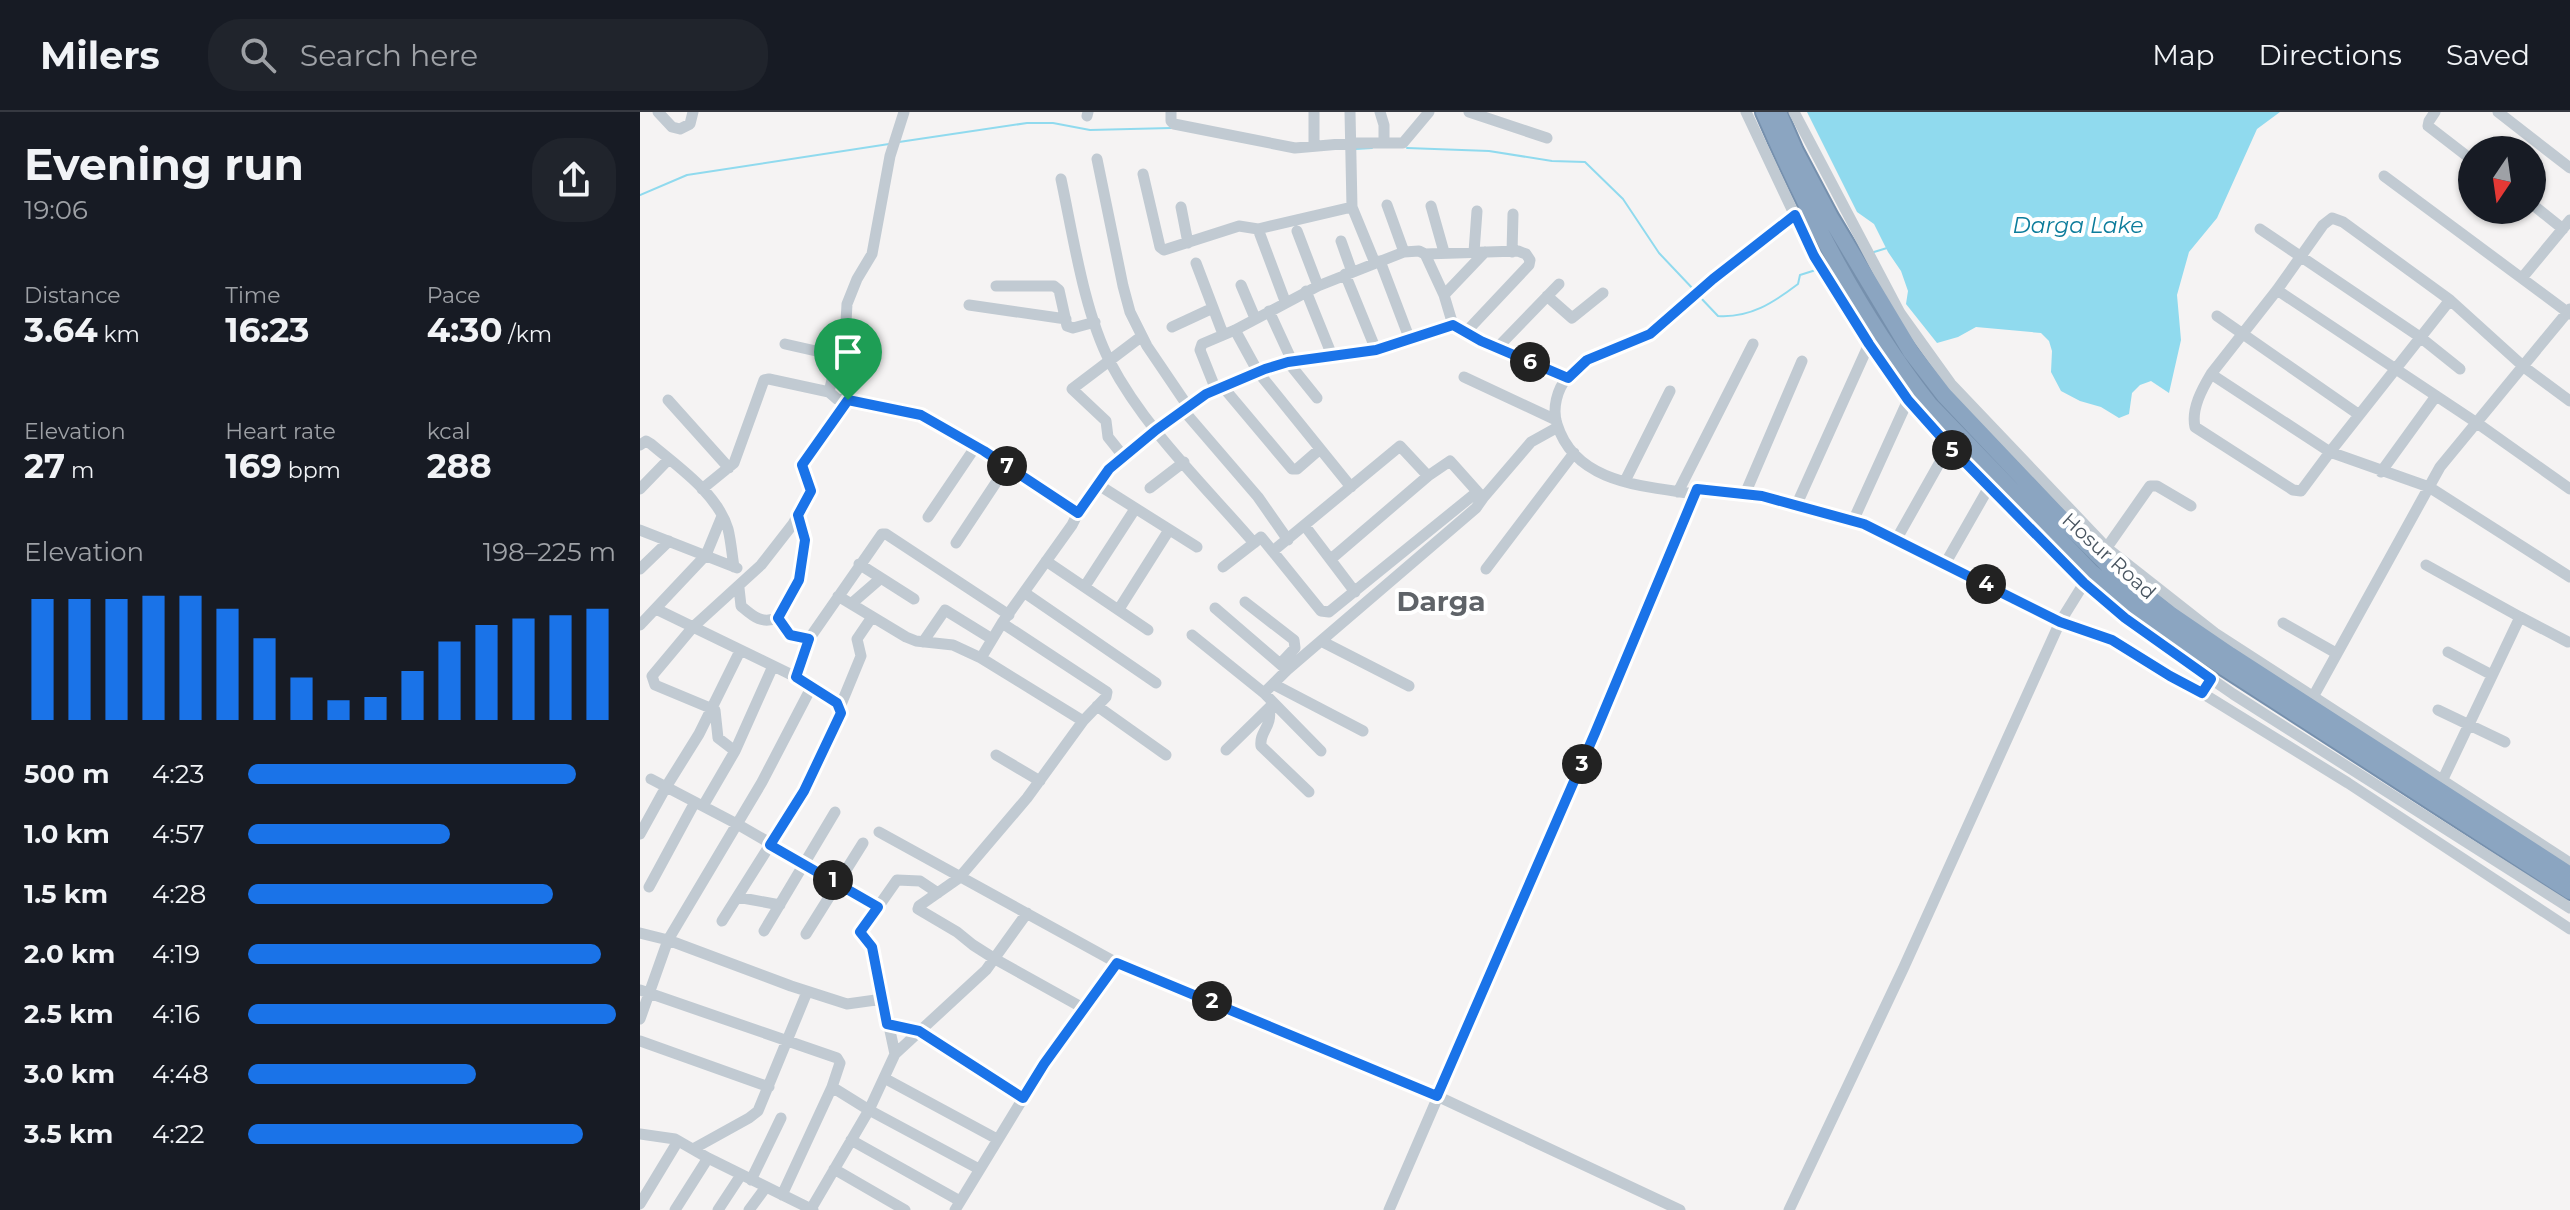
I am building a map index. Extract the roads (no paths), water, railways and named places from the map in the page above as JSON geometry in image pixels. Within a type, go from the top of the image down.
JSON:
[{"type":"highway","name":"Hosur Road","points":[[1764,112],[1807,209],[1821,252],[1835,277],[1929,404],[2095,565],[2157,624],[2570,891]]},
{"type":"highway","name":"Hosur Road","points":[[1778,112],[1795,151],[1851,238],[1911,352],[1944,395],[2095,565],[2570,875]]},
{"type":"street","points":[[658,112],[672,127],[680,129],[690,124],[693,112]]},
{"type":"street","points":[[1171,112],[1174,124],[1287,147],[1352,149],[1384,142],[1403,143],[1429,112]]},
{"type":"street","points":[[1314,112],[1314,146]]},
{"type":"street","points":[[1350,112],[1352,207],[1410,340]]},
{"type":"street","points":[[1380,112],[1384,142]]},
{"type":"street","points":[[1469,112],[1547,138]]},
{"type":"street","points":[[1746,112],[1795,215],[1821,252]]},
{"type":"street","points":[[1794,112],[1851,238]]},
{"type":"street","points":[[2435,112],[2428,126],[2458,149]]},
{"type":"street","points":[[2498,112],[2570,168]]},
{"type":"street","points":[[829,392],[847,304],[872,254],[890,156],[904,114]]},
{"type":"street","points":[[1097,159],[1123,286],[1130,312],[1142,336],[1187,409],[1258,497],[1288,540]]},
{"type":"street","points":[[1143,174],[1160,247],[1168,250],[1239,226],[1258,229],[1352,207]]},
{"type":"street","points":[[2313,697],[2440,467],[2569,312],[2384,176]]},
{"type":"street","points":[[1061,179],[1083,278],[1109,361],[1156,430],[1254,543]]},
{"type":"street","points":[[1387,205],[1404,252]]},
{"type":"street","points":[[1431,206],[1444,252]]},
{"type":"street","points":[[1181,207],[1188,243]]},
{"type":"street","points":[[1444,295],[1480,252],[1477,211]]},
{"type":"street","points":[[2522,278],[2566,224],[2546,212]]},
{"type":"street","points":[[1512,252],[1513,214]]},
{"type":"street","points":[[1695,494],[1601,475],[1582,464],[1562,436],[1557,424],[1555,403],[1568,378],[1587,360],[1650,334],[1713,279],[1795,215]]},
{"type":"street","points":[[2450,300],[2358,414],[2301,491],[2297,492],[2198,430],[2193,422],[2199,396],[2211,374],[2302,257],[2323,225],[2332,218],[2337,218],[2450,300],[2524,367],[2570,401]]},
{"type":"street","points":[[1258,229],[1285,301]]},
{"type":"street","points":[[2260,229],[2420,337],[2460,369]]},
{"type":"street","points":[[1297,231],[1318,286]]},
{"type":"street","points":[[1341,241],[1348,273],[1376,350]]},
{"type":"street","points":[[1320,449],[1297,469],[1292,469],[1220,389],[1200,346],[1306,291],[1404,252],[1526,254],[1529,265],[1465,333]]},
{"type":"street","points":[[1425,254],[1444,295],[1453,325],[1497,348],[1568,378]]},
{"type":"street","points":[[1196,263],[1223,334]]},
{"type":"street","points":[[1835,277],[1869,344],[1908,400],[1989,487],[2095,565],[2215,633],[2570,863]]},
{"type":"street","points":[[1497,348],[1559,284]]},
{"type":"street","points":[[1241,285],[1255,318]]},
{"type":"street","points":[[996,286],[1058,287],[1067,326],[1073,328],[1095,322]]},
{"type":"street","points":[[2277,290],[2570,489]]},
{"type":"street","points":[[1306,291],[1333,358]]},
{"type":"street","points":[[1547,296],[1572,318],[1603,293]]},
{"type":"street","points":[[969,305],[1066,319]]},
{"type":"street","points":[[1172,327],[1213,308]]},
{"type":"street","points":[[1269,311],[1290,362],[1317,398]]},
{"type":"street","points":[[2217,316],[2358,414]]},
{"type":"street","points":[[981,658],[1109,469],[1206,394],[1290,362],[1376,350],[1453,325]]},
{"type":"street","points":[[1235,330],[1258,372],[1351,487]]},
{"type":"street","points":[[1124,457],[1108,437],[1106,421],[1072,389],[1142,336]]},
{"type":"street","points":[[785,344],[838,356]]},
{"type":"street","points":[[1678,492],[1753,344]]},
{"type":"street","points":[[1796,506],[1869,344]]},
{"type":"street","points":[[1745,494],[1802,361]]},
{"type":"street","points":[[2211,374],[2330,452],[2429,487],[2570,577]]},
{"type":"street","points":[[1464,377],[1557,424]]},
{"type":"street","points":[[702,489],[734,463],[764,380],[769,379],[829,392],[837,399],[921,415],[976,446],[1078,513]]},
{"type":"street","points":[[1625,481],[1670,391]]},
{"type":"street","points":[[2381,472],[2436,396]]},
{"type":"street","points":[[668,400],[729,468]]},
{"type":"street","points":[[735,751],[718,738],[717,712],[712,707],[674,695],[655,685],[652,676],[693,627],[752,575],[798,515],[811,491],[802,465],[848,400]]},
{"type":"street","points":[[1853,521],[1908,400]]},
{"type":"street","points":[[1223,567],[1261,537],[1323,612],[1329,612],[1480,495],[1531,442],[1557,424]]},
{"type":"street","points":[[640,445],[646,441],[702,489],[728,529],[734,567]]},
{"type":"street","points":[[928,517],[976,446]]},
{"type":"street","points":[[1273,551],[1400,446],[1428,476]]},
{"type":"street","points":[[1896,540],[1949,446]]},
{"type":"street","points":[[1486,569],[1574,453]]},
{"type":"street","points":[[640,489],[669,459]]},
{"type":"street","points":[[1331,559],[1428,476],[1450,461],[1480,495]]},
{"type":"street","points":[[1150,488],[1184,462]]},
{"type":"street","points":[[956,543],[1007,466]]},
{"type":"street","points":[[1097,484],[1197,547]]},
{"type":"street","points":[[1789,1210],[1904,967],[2060,622],[2147,488],[2157,486],[2191,506]]},
{"type":"street","points":[[1945,564],[1989,487]]},
{"type":"street","points":[[1389,1210],[1697,489],[1745,494],[1853,521],[2060,622],[2112,640],[2348,783],[2570,929]]},
{"type":"street","points":[[1284,667],[1321,641],[1476,508],[1480,495]]},
{"type":"street","points":[[1085,586],[1135,509]]},
{"type":"street","points":[[739,588],[741,606],[757,619],[768,622],[778,618],[799,580],[805,540],[798,515]]},
{"type":"street","points":[[640,625],[706,555],[722,516]]},
{"type":"street","points":[[1305,526],[1355,592]]},
{"type":"street","points":[[640,530],[752,575]]},
{"type":"street","points":[[1119,609],[1169,530]]},
{"type":"street","points":[[796,677],[809,639],[878,536],[886,534],[1107,692],[1040,781],[959,878],[919,906],[919,911],[957,932],[995,959],[1083,1008]]},
{"type":"street","points":[[640,569],[669,541]]},
{"type":"street","points":[[1046,561],[1148,630]]},
{"type":"street","points":[[859,564],[914,599]]},
{"type":"street","points":[[2095,565],[2125,618],[2317,749],[2570,908]]},
{"type":"street","points":[[2426,565],[2568,642]]},
{"type":"street","points":[[851,604],[881,578]]},
{"type":"street","points":[[1025,593],[1156,683]]},
{"type":"street","points":[[838,596],[906,637],[953,645],[981,658],[1083,721]]},
{"type":"street","points":[[1245,602],[1294,640],[1295,648],[1268,688],[1270,721],[1261,746],[1309,792]]},
{"type":"street","points":[[1215,608],[1284,667]]},
{"type":"street","points":[[656,609],[796,677],[840,707]]},
{"type":"street","points":[[923,642],[945,610],[992,639]]},
{"type":"street","points":[[722,921],[804,791],[841,713],[840,707],[861,656],[857,639],[872,617]]},
{"type":"street","points":[[2443,779],[2520,617]]},
{"type":"street","points":[[778,618],[790,635],[809,639]]},
{"type":"street","points":[[2283,623],[2336,653]]},
{"type":"street","points":[[1192,635],[1268,688],[1363,731]]},
{"type":"street","points":[[1321,641],[1409,686]]},
{"type":"street","points":[[640,834],[699,734],[740,651]]},
{"type":"street","points":[[2448,652],[2492,675]]},
{"type":"street","points":[[649,887],[735,751],[773,666]]},
{"type":"street","points":[[2202,693],[2211,679]]},
{"type":"street","points":[[640,1019],[645,991],[668,940],[762,782],[812,686]]},
{"type":"street","points":[[1097,706],[1166,755]]},
{"type":"street","points":[[1226,750],[1271,706]]},
{"type":"street","points":[[1271,706],[1321,751]]},
{"type":"street","points":[[2438,710],[2505,742]]},
{"type":"street","points":[[996,755],[1040,781]]},
{"type":"street","points":[[651,779],[737,824],[878,907]]},
{"type":"street","points":[[764,931],[835,812]]},
{"type":"street","points":[[879,832],[1117,963],[1437,1096],[1680,1210]]},
{"type":"street","points":[[806,934],[863,843]]},
{"type":"street","points":[[895,1054],[872,947],[860,932],[899,880],[908,883],[920,881],[938,893]]},
{"type":"street","points":[[737,897],[780,905]]},
{"type":"street","points":[[640,1134],[662,1135],[678,1141],[782,1195],[798,1207],[812,1210],[869,1110],[895,1054],[986,970],[1027,913]]},
{"type":"street","points":[[640,933],[668,940],[847,1004],[883,999]]},
{"type":"street","points":[[851,1140],[958,1206],[1023,1098],[1117,963]]},
{"type":"street","points":[[645,991],[837,1058],[840,1063],[832,1087],[782,1195]]},
{"type":"street","points":[[693,1149],[754,1114],[769,1087],[807,992]]},
{"type":"street","points":[[887,1024],[919,1031],[1023,1098]]},
{"type":"street","points":[[640,1041],[769,1087]]},
{"type":"street","points":[[884,1078],[997,1139]]},
{"type":"street","points":[[832,1087],[979,1169]]},
{"type":"street","points":[[718,1210],[746,1178],[781,1118]]},
{"type":"street","points":[[640,1204],[678,1141]]},
{"type":"street","points":[[675,1210],[708,1158]]},
{"type":"street","points":[[834,1169],[905,1210]]},
{"type":"street","points":[[749,1210],[766,1187]]},
{"type":"water","name":"Darga Lake","points":[[1807,112],[2280,112],[2257,129],[2217,218],[2189,252],[2177,295],[2181,340],[2169,393],[2151,381],[2140,385],[2132,393],[2129,414],[2119,418],[2061,391],[2051,372],[2049,341],[2041,333],[1976,327],[1958,337],[1937,343],[1906,304],[1908,291],[1901,271],[1874,224],[1857,212]]},
{"type":"waterway","points":[[899,142],[1027,123],[1053,123],[1090,130],[1171,128]]},
{"type":"waterway","points":[[640,195],[687,175],[889,144]]},
{"type":"waterway","points":[[1355,149],[1372,148]]},
{"type":"waterway","points":[[1407,148],[1489,151],[1552,161],[1585,162],[1623,199],[1659,253],[1695,291]]},
{"type":"waterway","points":[[1874,252],[1887,248]]},
{"type":"waterway","points":[[1699,296],[1718,316],[1740,315],[1770,303],[1798,284],[1800,275],[1819,269]]},
{"type":"district","name":"Darga","points":[[1441,601]]}]
